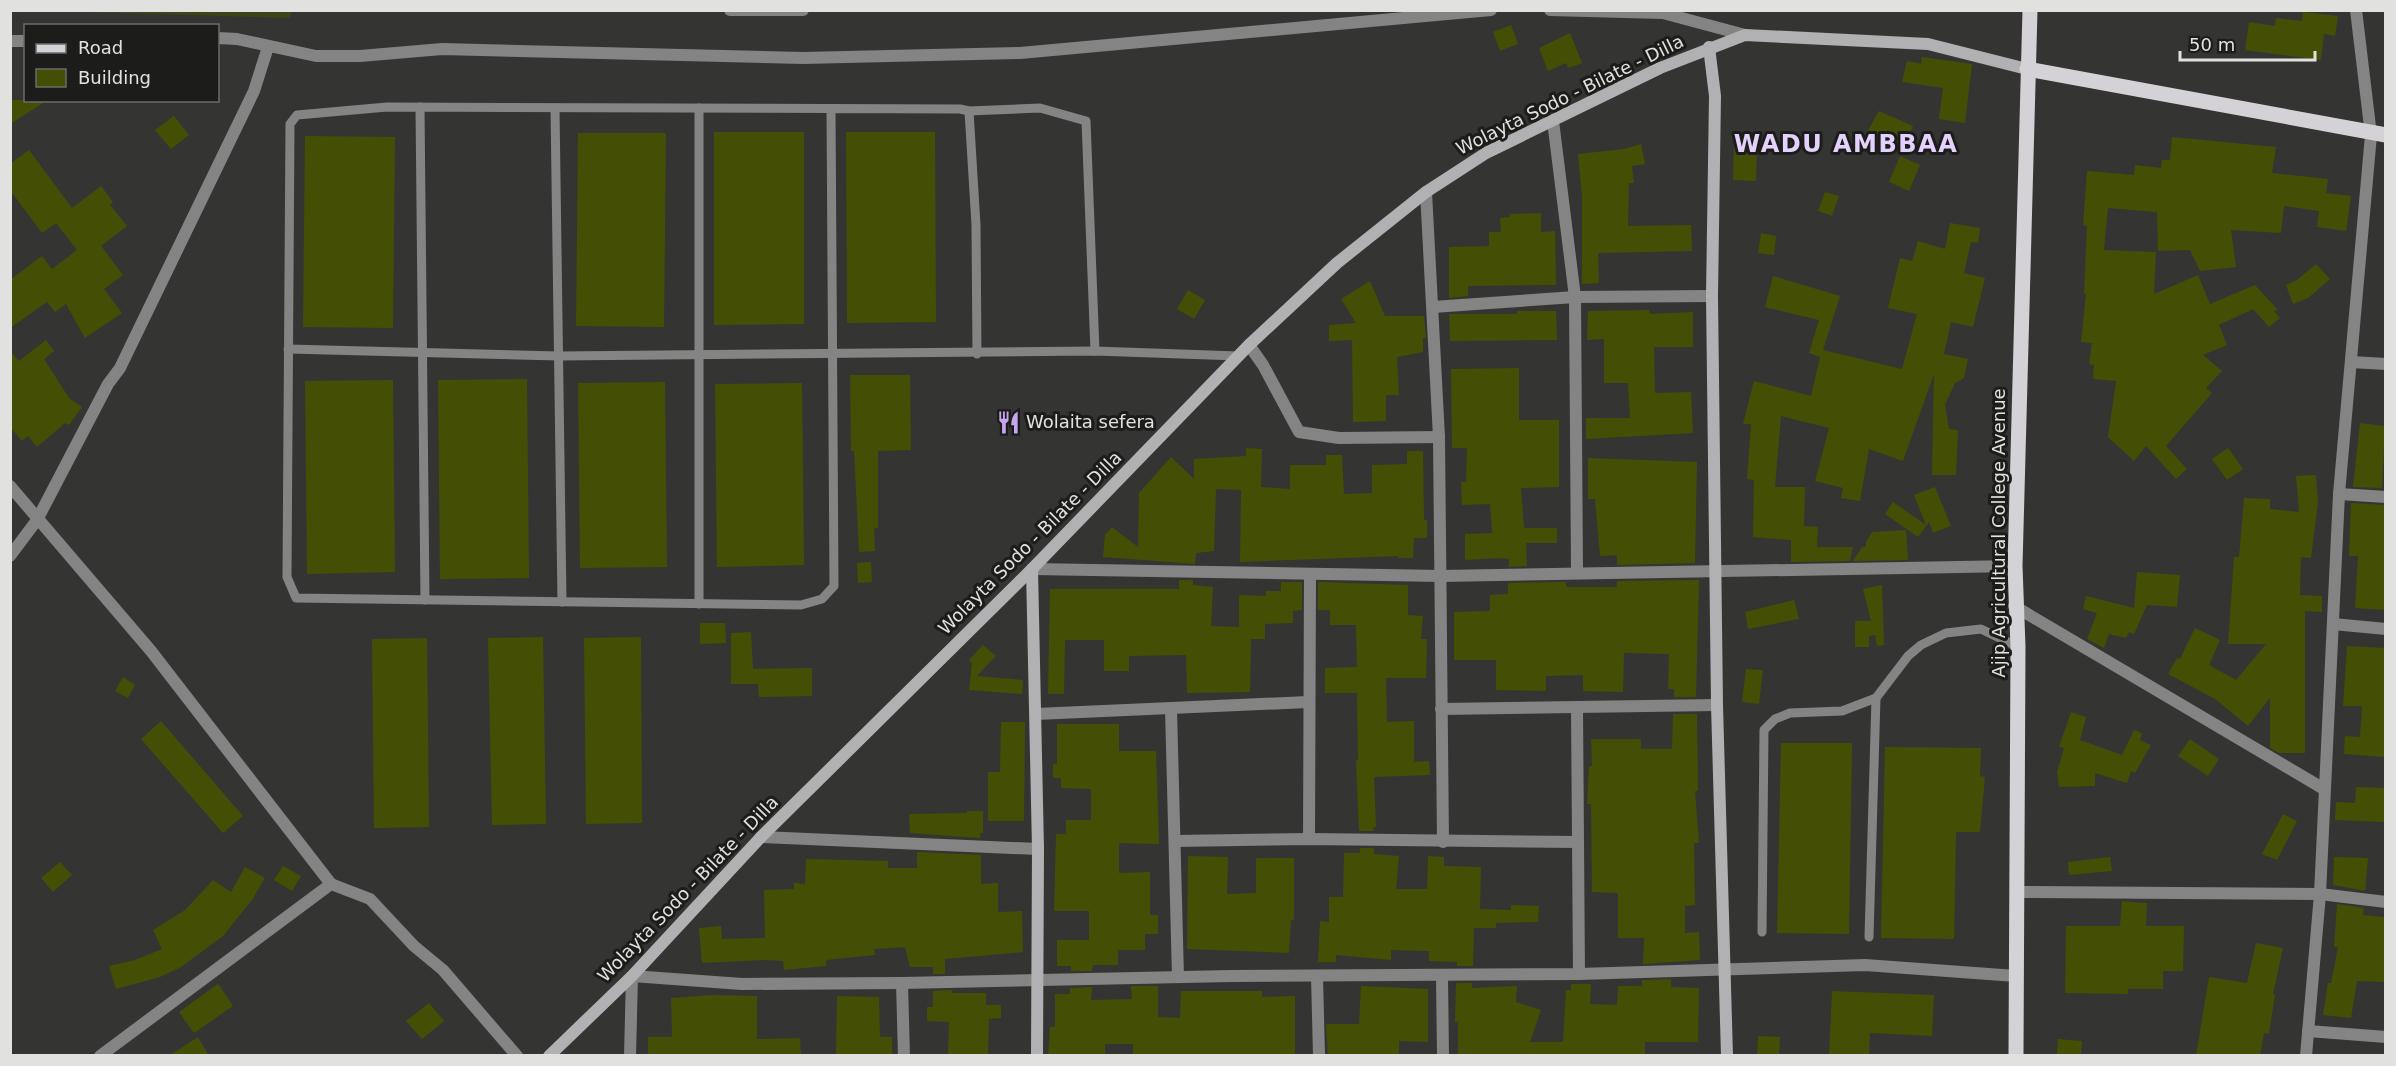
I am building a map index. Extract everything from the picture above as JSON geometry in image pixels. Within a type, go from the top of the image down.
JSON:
[{"type":"main road","name":"Ajip Agricultural College Avenue","points":[[2016,1056],[2018,647],[2014,606],[2030,10]]},
{"type":"main road","name":"Wolayta Sodo - Bilate - Dilla","points":[[549,1056],[632,976],[761,837],[1032,569],[1249,345],[1337,263],[1426,192],[1486,153],[1709,47],[1745,35],[1928,44],[2027,69]]},
{"type":"main road","points":[[1709,47],[1715,96],[1712,296],[1717,705],[1727,1056]]},
{"type":"main road","points":[[2027,69],[2378,135]]},
{"type":"main road","points":[[1032,569],[1038,849],[1037,1056]]},
{"type":"street","points":[[730,10],[803,10]]},
{"type":"street","points":[[219,38],[237,39],[316,56],[360,56],[442,49],[803,58],[1020,53],[1491,10]]},
{"type":"street","points":[[1550,10],[1663,13],[1745,35]]},
{"type":"street","points":[[2306,1056],[2320,894],[2339,494],[2351,363],[2378,135],[2356,10]]},
{"type":"street","points":[[10,556],[37,520],[108,384],[126,357],[254,92],[268,47]]},
{"type":"street","points":[[1553,121],[1575,297],[1577,572]]},
{"type":"street","points":[[1426,192],[1439,437],[1443,842]]},
{"type":"street","points":[[1433,307],[1575,297],[1712,296]]},
{"type":"street","points":[[1249,345],[1263,364],[1299,432],[1339,438],[1439,437]]},
{"type":"street","points":[[2351,363],[2385,364]]},
{"type":"street","points":[[10,486],[151,651],[331,884],[370,899],[414,946],[443,970],[517,1056]]},
{"type":"street","points":[[2339,494],[2385,497]]},
{"type":"street","points":[[1032,569],[1441,576],[2015,566]]},
{"type":"street","points":[[1309,839],[1310,574]]},
{"type":"street","points":[[2014,606],[2324,789]]},
{"type":"street","points":[[2333,624],[2385,629]]},
{"type":"street","points":[[1036,714],[1308,702]]},
{"type":"street","points":[[1441,708],[1717,705]]},
{"type":"street","points":[[1577,707],[1578,974]]},
{"type":"street","points":[[1171,709],[1178,977]]},
{"type":"street","points":[[761,837],[1038,849]]},
{"type":"street","points":[[1175,841],[1309,839],[1578,842]]},
{"type":"street","points":[[100,1056],[331,884]]},
{"type":"street","points":[[2016,892],[2320,894],[2385,902]]},
{"type":"street","points":[[630,1056],[632,976],[742,984],[902,983],[1178,977],[1578,974],[1726,971],[1865,964],[2016,976]]},
{"type":"street","points":[[1317,976],[1318,1056]]},
{"type":"street","points":[[1442,976],[1443,1056]]},
{"type":"street","points":[[902,983],[904,1056]]},
{"type":"street","points":[[2308,1031],[2385,1037]]},
{"type":"lane","points":[[420,107],[425,600]]},
{"type":"lane","points":[[831,109],[834,586],[822,599],[801,605],[296,598],[291,591],[287,577],[290,124],[297,115],[316,111],[420,107],[699,108],[831,109],[969,111],[1040,108],[1086,121],[1095,351]]},
{"type":"lane","points":[[555,108],[562,602]]},
{"type":"lane","points":[[699,108],[699,604]]},
{"type":"lane","points":[[969,111],[976,225],[977,354]]},
{"type":"lane","points":[[288,349],[559,356],[977,354],[1095,351],[1238,357]]},
{"type":"lane","points":[[1762,932],[1764,730],[1775,719],[1790,713],[1842,711],[1876,698],[1908,656],[1921,645],[1946,633],[1981,629],[2018,647]]},
{"type":"lane","points":[[1869,937],[1876,698]]},
{"type":"green space","points":[[52,11],[292,11],[290,18]]},
{"type":"building","points":[[2303,12],[2338,16],[2335,36],[2324,34],[2321,60],[2245,50],[2249,22],[2275,26],[2276,18],[2302,21]]},
{"type":"building","points":[[1511,25],[1518,44],[1500,51],[1493,32]]},
{"type":"building","points":[[1570,33],[1582,63],[1568,68],[1566,63],[1548,71],[1539,48]]},
{"type":"building","points":[[1922,57],[1972,64],[1965,123],[1939,119],[1943,88],[1902,82],[1907,61],[1921,64]]},
{"type":"building","points":[[10,100],[45,102],[10,124]]},
{"type":"building","points":[[1879,111],[1913,126],[1901,153],[1866,134]]},
{"type":"building","points":[[174,116],[189,135],[171,149],[155,130]]},
{"type":"building","points":[[714,132],[804,132],[804,324],[714,325]]},
{"type":"building","points":[[846,132],[935,132],[936,322],[847,323]]},
{"type":"building","points":[[578,133],[666,133],[664,327],[576,326]]},
{"type":"building","points":[[305,136],[395,137],[393,328],[303,327]]},
{"type":"building","points":[[2172,137],[2276,147],[2272,173],[2328,179],[2326,193],[2351,196],[2346,231],[2317,227],[2319,211],[2284,206],[2281,233],[2231,230],[2236,267],[2200,271],[2190,250],[2158,251],[2157,212],[2108,208],[2104,250],[2156,252],[2154,294],[2198,275],[2210,304],[2255,285],[2278,310],[2274,311],[2280,318],[2269,327],[2253,309],[2219,325],[2227,345],[2203,355],[2222,371],[2206,388],[2212,393],[2166,446],[2187,469],[2176,479],[2146,446],[2134,461],[2108,437],[2116,381],[2093,379],[2094,365],[2089,364],[2092,343],[2081,342],[2086,294],[2084,294],[2087,226],[2083,225],[2087,171],[2134,175],[2135,165],[2161,168],[2162,160],[2170,160]]},
{"type":"building","points":[[1641,144],[1645,164],[1632,166],[1634,183],[1629,183],[1628,226],[1691,225],[1692,251],[1598,253],[1599,283],[1582,284],[1582,195],[1578,154],[1624,149]]},
{"type":"building","points":[[1734,144],[1757,145],[1756,181],[1733,180]]},
{"type":"building","points":[[29,150],[72,208],[101,186],[113,202],[110,205],[127,226],[101,246],[123,275],[104,289],[122,313],[85,338],[66,304],[55,312],[47,302],[10,328],[10,280],[42,256],[52,269],[77,250],[56,223],[42,233],[10,190],[10,164]]},
{"type":"building","points":[[1900,156],[1920,165],[1909,191],[1889,182]]},
{"type":"building","points":[[1825,192],[1839,196],[1832,216],[1818,211]]},
{"type":"building","points":[[1541,213],[1541,232],[1555,231],[1556,285],[1468,286],[1468,296],[1449,298],[1449,247],[1489,246],[1489,232],[1501,232],[1500,218],[1510,217],[1510,214]]},
{"type":"building","points":[[1950,223],[1980,228],[1978,243],[1971,242],[1964,273],[1985,278],[1973,327],[1951,322],[1944,354],[1968,359],[1964,378],[1955,383],[1945,405],[1949,429],[1958,430],[1956,475],[1932,475],[1934,374],[1903,461],[1869,449],[1860,501],[1841,498],[1843,488],[1815,481],[1829,428],[1781,416],[1775,487],[1805,487],[1804,526],[1818,527],[1817,547],[1853,547],[1850,561],[1791,562],[1791,540],[1753,537],[1754,480],[1747,479],[1751,424],[1743,424],[1754,381],[1811,396],[1820,357],[1809,353],[1819,320],[1765,307],[1773,276],[1840,296],[1823,350],[1902,369],[1917,314],[1888,308],[1900,258],[1912,261],[1918,241],[1945,249]]},
{"type":"building","points":[[1761,233],[1776,236],[1774,255],[1758,253]]},
{"type":"building","points":[[2316,264],[2330,279],[2308,298],[2293,304],[2286,285],[2297,280]]},
{"type":"building","points":[[1370,281],[1385,316],[1424,316],[1426,338],[1423,338],[1423,352],[1397,357],[1399,395],[1386,395],[1386,421],[1353,422],[1352,340],[1329,341],[1329,325],[1356,323],[1341,299]]},
{"type":"building","points":[[1188,290],[1205,300],[1194,319],[1177,309]]},
{"type":"building","points":[[1649,310],[1650,314],[1693,312],[1693,347],[1654,347],[1655,393],[1691,392],[1693,433],[1586,439],[1586,418],[1630,418],[1628,383],[1604,383],[1604,339],[1587,340],[1588,311]]},
{"type":"building","points":[[1517,311],[1556,311],[1557,340],[1450,341],[1449,314],[1517,314]]},
{"type":"building","points":[[46,340],[54,351],[44,359],[69,398],[82,407],[69,425],[65,423],[37,447],[28,436],[22,441],[10,427],[10,351],[19,361]]},
{"type":"building","points":[[1519,368],[1519,420],[1559,420],[1559,487],[1521,488],[1524,528],[1557,528],[1557,543],[1526,543],[1527,566],[1509,567],[1509,559],[1499,558],[1465,560],[1465,534],[1492,533],[1490,504],[1462,505],[1461,482],[1466,482],[1467,448],[1452,448],[1451,369]]},
{"type":"building","points":[[850,375],[910,375],[911,450],[878,451],[878,528],[874,528],[875,551],[859,552],[854,451],[851,451]]},
{"type":"building","points":[[527,379],[529,578],[440,579],[438,380]]},
{"type":"building","points":[[393,380],[395,572],[307,574],[305,381]]},
{"type":"building","points":[[665,382],[667,567],[580,568],[578,383]]},
{"type":"building","points":[[802,383],[804,565],[717,567],[715,384]]},
{"type":"building","points":[[2360,423],[2385,426],[2382,488],[2353,487]]},
{"type":"building","points":[[1246,448],[1262,449],[1261,487],[1290,489],[1290,465],[1326,465],[1326,455],[1342,455],[1344,494],[1372,493],[1372,465],[1407,464],[1407,451],[1423,451],[1424,520],[1427,520],[1427,538],[1414,538],[1413,558],[1398,558],[1398,556],[1240,562],[1241,490],[1216,489],[1214,551],[1196,553],[1195,564],[1103,557],[1105,535],[1112,527],[1138,547],[1139,493],[1171,457],[1194,479],[1194,459],[1246,456]]},
{"type":"building","points":[[2228,448],[2243,469],[2227,480],[2212,459]]},
{"type":"building","points":[[1588,458],[1697,462],[1695,563],[1617,565],[1617,555],[1600,556],[1595,499],[1588,499]]},
{"type":"building","points":[[2316,475],[2318,502],[2311,558],[2301,557],[2300,595],[2322,596],[2322,612],[2305,611],[2305,753],[2279,753],[2270,748],[2270,698],[2248,726],[2215,699],[2168,674],[2177,658],[2180,659],[2195,628],[2220,640],[2209,665],[2236,680],[2266,644],[2228,644],[2234,557],[2239,557],[2244,498],[2270,499],[2270,509],[2299,512],[2296,476]]},
{"type":"building","points":[[1935,487],[1951,526],[1933,533],[1929,522],[1918,537],[1885,514],[1893,502],[1926,525],[1914,495]]},
{"type":"building","points":[[2351,503],[2385,505],[2385,610],[2355,608],[2358,556],[2349,556]]},
{"type":"building","points":[[1906,530],[1908,560],[1853,561],[1862,547],[1866,547],[1866,542],[1872,532]]},
{"type":"building","points":[[871,562],[872,582],[858,583],[857,563]]},
{"type":"building","points":[[2137,572],[2180,575],[2177,607],[2147,605],[2134,634],[2129,632],[2126,638],[2109,634],[2104,648],[2087,639],[2097,613],[2083,609],[2086,596],[2134,608]]},
{"type":"building","points":[[1179,580],[1193,580],[1193,585],[1213,587],[1211,626],[1239,627],[1239,595],[1266,596],[1266,591],[1281,591],[1281,582],[1302,582],[1302,610],[1293,611],[1293,623],[1265,624],[1265,639],[1251,639],[1250,692],[1187,693],[1186,655],[1129,656],[1129,671],[1104,671],[1104,640],[1065,640],[1064,694],[1048,694],[1050,589],[1179,589]]},
{"type":"building","points":[[1699,580],[1696,697],[1674,697],[1674,689],[1668,689],[1669,654],[1624,653],[1623,692],[1583,691],[1583,675],[1546,676],[1546,691],[1496,690],[1496,660],[1454,660],[1454,612],[1490,611],[1490,595],[1508,594],[1508,583],[1566,582],[1566,587],[1617,587],[1617,581]]},
{"type":"building","points":[[1318,582],[1408,585],[1408,615],[1423,616],[1421,639],[1427,639],[1426,678],[1386,678],[1387,722],[1414,721],[1414,762],[1429,761],[1430,775],[1374,777],[1376,827],[1373,827],[1374,831],[1359,831],[1356,760],[1358,760],[1357,693],[1325,693],[1325,668],[1357,667],[1356,625],[1330,625],[1330,610],[1318,610]]},
{"type":"building","points":[[1882,585],[1884,645],[1877,646],[1875,635],[1869,636],[1869,647],[1855,647],[1855,621],[1871,621],[1863,589]]},
{"type":"building","points":[[1794,600],[1799,619],[1748,629],[1745,612]]},
{"type":"building","points":[[700,623],[725,623],[726,643],[700,644]]},
{"type":"building","points":[[751,632],[753,669],[812,668],[812,696],[759,697],[758,684],[731,684],[731,633]]},
{"type":"building","points":[[543,637],[546,824],[492,825],[488,638]]},
{"type":"building","points":[[641,637],[642,823],[586,824],[584,638]]},
{"type":"building","points":[[427,638],[429,827],[374,828],[372,639]]},
{"type":"building","points":[[983,645],[996,656],[977,676],[1023,680],[1022,694],[969,690],[972,663],[969,660]]},
{"type":"building","points":[[2347,646],[2385,648],[2385,757],[2344,754],[2345,736],[2360,737],[2362,706],[2343,706]]},
{"type":"building","points":[[1746,669],[1763,670],[1759,704],[1742,702]]},
{"type":"building","points":[[123,677],[135,685],[128,698],[115,691]]},
{"type":"building","points":[[2071,712],[2086,717],[2080,740],[2122,755],[2134,730],[2142,733],[2140,740],[2151,745],[2135,773],[2131,771],[2127,783],[2095,773],[2095,786],[2059,787],[2057,772],[2064,748],[2059,747]]},
{"type":"building","points":[[1673,714],[1697,714],[1698,791],[1695,791],[1699,843],[1694,843],[1695,905],[1685,906],[1685,933],[1699,932],[1700,960],[1643,964],[1644,938],[1618,938],[1618,893],[1592,892],[1591,804],[1587,804],[1589,766],[1592,766],[1591,739],[1641,739],[1641,749],[1672,749]]},
{"type":"building","points":[[161,721],[243,816],[223,833],[141,739]]},
{"type":"building","points":[[1001,722],[1025,722],[1024,821],[988,821],[988,772],[1000,772]]},
{"type":"building","points":[[1057,724],[1119,724],[1119,751],[1156,751],[1159,844],[1119,843],[1119,873],[1150,872],[1150,915],[1158,915],[1158,934],[1145,934],[1145,950],[1118,950],[1118,965],[1093,965],[1092,971],[1071,971],[1071,966],[1057,966],[1057,940],[1089,940],[1089,911],[1054,911],[1056,834],[1066,834],[1066,820],[1091,820],[1091,789],[1061,788],[1061,778],[1053,778],[1053,764],[1057,764]]},
{"type":"building","points":[[2190,739],[2219,759],[2208,776],[2178,756]]},
{"type":"building","points":[[1781,743],[1852,743],[1849,934],[1777,933]]},
{"type":"building","points":[[1885,747],[1981,748],[1980,776],[1985,777],[1980,832],[1956,832],[1954,939],[1881,938]]},
{"type":"building","points":[[2356,787],[2385,788],[2385,822],[2335,820],[2336,802],[2355,803]]},
{"type":"building","points":[[967,811],[983,811],[983,833],[980,833],[980,838],[910,833],[909,814],[967,813]]},
{"type":"building","points":[[2283,814],[2297,821],[2277,860],[2262,854]]},
{"type":"building","points":[[1360,848],[1374,848],[1374,854],[1399,856],[1396,889],[1427,889],[1428,856],[1444,857],[1444,866],[1481,867],[1480,909],[1511,910],[1511,905],[1539,906],[1538,922],[1496,923],[1496,928],[1474,928],[1473,966],[1457,966],[1457,962],[1429,961],[1429,951],[1391,950],[1391,960],[1336,955],[1336,962],[1318,962],[1320,921],[1329,922],[1329,897],[1343,897],[1344,853],[1360,853]]},
{"type":"building","points":[[917,852],[981,855],[981,884],[998,883],[998,912],[1022,911],[1023,952],[945,959],[945,974],[933,974],[933,967],[910,967],[905,947],[874,949],[875,955],[826,960],[826,966],[784,970],[783,961],[702,963],[699,928],[721,926],[722,939],[765,938],[764,890],[794,889],[794,883],[805,884],[806,859],[888,861],[888,868],[917,868]]},
{"type":"building","points":[[1188,856],[1228,857],[1227,894],[1256,893],[1256,858],[1294,858],[1294,920],[1291,920],[1289,953],[1187,949]]},
{"type":"building","points":[[2110,857],[2112,871],[2069,875],[2068,862]]},
{"type":"building","points":[[2334,857],[2368,858],[2365,891],[2333,885]]},
{"type":"building","points":[[60,862],[72,875],[53,892],[41,878]]},
{"type":"building","points":[[283,866],[301,876],[292,891],[274,880]]},
{"type":"building","points":[[245,867],[265,878],[252,900],[223,936],[181,967],[160,977],[116,989],[109,966],[135,960],[162,949],[153,930],[185,910],[213,880],[231,892]]},
{"type":"building","points":[[2122,901],[2147,903],[2146,926],[2184,926],[2183,971],[2163,971],[2163,989],[2128,989],[2128,994],[2065,993],[2066,926],[2120,926]]},
{"type":"building","points":[[2337,904],[2364,908],[2363,915],[2385,917],[2385,982],[2357,981],[2351,1018],[2323,1015],[2328,983],[2331,983],[2338,947],[2334,947]]},
{"type":"building","points":[[2256,943],[2283,948],[2273,994],[2275,995],[2269,1034],[2264,1033],[2260,1056],[2196,1056],[2209,977],[2247,983]]},
{"type":"building","points":[[1671,979],[1671,987],[1699,988],[1698,1042],[1645,1042],[1645,1056],[1458,1056],[1458,1022],[1455,1022],[1456,983],[1472,983],[1472,988],[1517,986],[1516,1002],[1541,1010],[1530,1042],[1563,1042],[1566,990],[1571,990],[1571,984],[1591,984],[1590,1004],[1617,1005],[1618,986],[1642,986],[1642,980]]},
{"type":"building","points":[[218,984],[233,1006],[194,1033],[179,1012]]},
{"type":"building","points":[[1131,986],[1158,986],[1158,1017],[1180,1018],[1181,991],[1262,991],[1262,997],[1295,996],[1295,1056],[1133,1056],[1133,1044],[1105,1044],[1105,1054],[1048,1056],[1050,1027],[1055,1027],[1055,994],[1070,994],[1070,988],[1092,987],[1091,1000],[1132,999]]},
{"type":"building","points":[[1361,986],[1428,989],[1428,1042],[1399,1041],[1399,1056],[1328,1056],[1326,1024],[1359,1024]]},
{"type":"building","points":[[952,990],[952,993],[986,993],[986,1005],[1001,1005],[1001,1018],[989,1019],[988,1056],[948,1056],[949,1022],[927,1021],[927,1007],[933,1007],[933,991]]},
{"type":"building","points":[[1832,991],[1934,995],[1932,1036],[1870,1033],[1869,1056],[1829,1056]]},
{"type":"building","points":[[713,995],[757,996],[757,1039],[800,1038],[801,1056],[648,1056],[648,1037],[672,1037],[671,998]]},
{"type":"building","points":[[837,996],[879,997],[880,1037],[892,1037],[892,1056],[836,1056]]},
{"type":"building","points":[[429,1003],[444,1021],[422,1039],[406,1021]]},
{"type":"building","points":[[1758,1036],[1780,1037],[1779,1056],[1757,1056]]},
{"type":"building","points":[[198,1037],[209,1056],[169,1056]]},
{"type":"building","points":[[2058,1039],[2082,1041],[2081,1056],[2057,1056]]},
{"type":"place","name":"Wolaita sefera","points":[[1008,422]]},
{"type":"district","name":"WADU AMBBAA","points":[[1846,144]]}]
